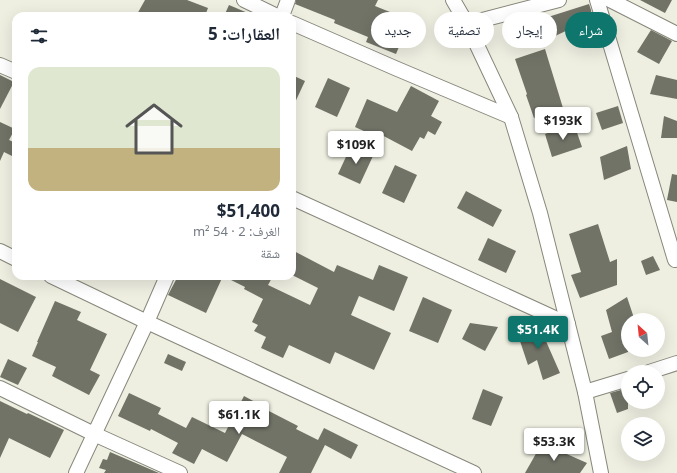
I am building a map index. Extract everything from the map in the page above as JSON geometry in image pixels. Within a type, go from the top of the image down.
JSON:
[{"type":"street","points":[[244,0],[269,12]]},
{"type":"street","points":[[284,12],[288,0]]},
{"type":"street","points":[[453,0],[460,12]]},
{"type":"street","points":[[494,17],[559,0]]},
{"type":"street","points":[[597,0],[676,261]]},
{"type":"street","points":[[610,0],[634,5],[677,34]]},
{"type":"street","points":[[296,25],[511,117]]},
{"type":"street","points":[[478,48],[511,117],[540,213],[585,392],[601,473]]},
{"type":"street","points":[[0,65],[12,70]]},
{"type":"street","points":[[296,200],[568,324]]},
{"type":"street","points":[[0,251],[12,256]]},
{"type":"street","points":[[59,280],[474,473]]},
{"type":"street","points":[[76,473],[165,280]]},
{"type":"street","points":[[665,367],[677,363]]},
{"type":"street","points":[[585,392],[621,381]]},
{"type":"street","points":[[0,388],[94,434],[180,473]]},
{"type":"building","points":[[145,0],[187,0],[208,8],[206,12],[138,12]]},
{"type":"building","points":[[296,0],[378,0],[375,6],[390,12],[371,12],[371,44],[366,42],[368,37],[334,23],[335,20],[295,4]]},
{"type":"building","points":[[640,0],[672,0],[665,13]]},
{"type":"building","points":[[589,4],[591,12],[565,12],[565,31],[557,35],[557,14]]},
{"type":"building","points":[[229,5],[246,12],[226,12]]},
{"type":"building","points":[[651,30],[672,41],[659,64],[637,52]]},
{"type":"building","points":[[381,48],[398,48],[396,54]]},
{"type":"building","points":[[545,49],[563,108],[534,118],[515,59]]},
{"type":"building","points":[[0,75],[12,81],[12,86],[0,109]]},
{"type":"building","points":[[656,75],[677,80],[677,99],[650,94]]},
{"type":"building","points":[[296,77],[305,81],[296,100]]},
{"type":"building","points":[[328,78],[350,88],[337,117],[315,107]]},
{"type":"building","points":[[411,86],[439,101],[431,116],[442,122],[435,135],[428,131],[424,139],[420,137],[412,151],[378,133],[377,137],[355,127],[367,99],[397,112]]},
{"type":"building","points":[[618,106],[623,123],[602,130],[596,113]]},
{"type":"building","points":[[664,116],[677,121],[677,138],[661,138]]},
{"type":"building","points":[[0,122],[12,128],[12,134],[9,140],[12,141],[12,156],[4,152],[0,161]]},
{"type":"building","points":[[574,124],[582,147],[552,157],[545,134]]},
{"type":"building","points":[[351,146],[373,156],[360,184],[338,174]]},
{"type":"building","points":[[627,146],[631,169],[604,180],[600,157]]},
{"type":"building","points":[[395,165],[417,175],[404,203],[382,193]]},
{"type":"building","points":[[672,174],[677,175],[677,202],[667,200]]},
{"type":"building","points":[[466,191],[502,210],[493,227],[457,208]]},
{"type":"building","points":[[598,224],[610,262],[617,259],[617,285],[580,298],[571,275],[581,272],[569,234]]},
{"type":"building","points":[[488,238],[516,251],[506,273],[478,260]]},
{"type":"building","points":[[296,252],[334,272],[337,265],[373,280],[379,265],[408,277],[394,311],[359,296],[351,315],[391,333],[374,370],[335,352],[330,364],[289,345],[283,358],[261,348],[266,337],[254,331],[258,325],[252,322],[263,299],[231,280],[271,280],[268,285],[310,305],[318,288],[296,277]]},
{"type":"building","points":[[653,256],[660,270],[646,275],[641,261]]},
{"type":"building","points":[[0,279],[36,297],[18,332],[0,323]]},
{"type":"building","points":[[176,280],[221,280],[206,313],[168,295]]},
{"type":"building","points":[[423,297],[452,310],[438,343],[409,331]]},
{"type":"building","points":[[627,297],[632,313],[621,313],[621,355],[609,359],[601,336],[612,332],[606,310]]},
{"type":"building","points":[[55,301],[81,312],[77,320],[107,334],[90,370],[100,375],[89,395],[52,376],[56,367],[32,356]]},
{"type":"building","points":[[470,323],[498,327],[485,351],[462,339]]},
{"type":"building","points":[[538,323],[560,373],[543,380],[537,360],[528,365],[516,329]]},
{"type":"building","points":[[168,354],[186,362],[182,371],[164,363]]},
{"type":"building","points":[[8,359],[27,368],[18,385],[0,377]]},
{"type":"building","points":[[483,389],[503,397],[491,426],[472,419]]},
{"type":"building","points":[[621,390],[621,409],[628,409],[617,413],[610,393]]},
{"type":"building","points":[[129,393],[161,408],[158,414],[186,428],[192,417],[225,433],[244,396],[298,426],[296,429],[318,440],[324,428],[358,445],[351,459],[325,445],[311,473],[279,473],[287,457],[242,434],[227,462],[202,449],[194,464],[172,453],[178,443],[151,429],[150,431],[118,416]]},
{"type":"building","points":[[0,401],[64,430],[50,458],[9,438],[0,458]]},
{"type":"building","points":[[542,443],[587,463],[580,473],[525,473]]},
{"type":"building","points":[[110,452],[159,473],[104,473],[106,470],[99,468],[103,459],[107,460]]}]
